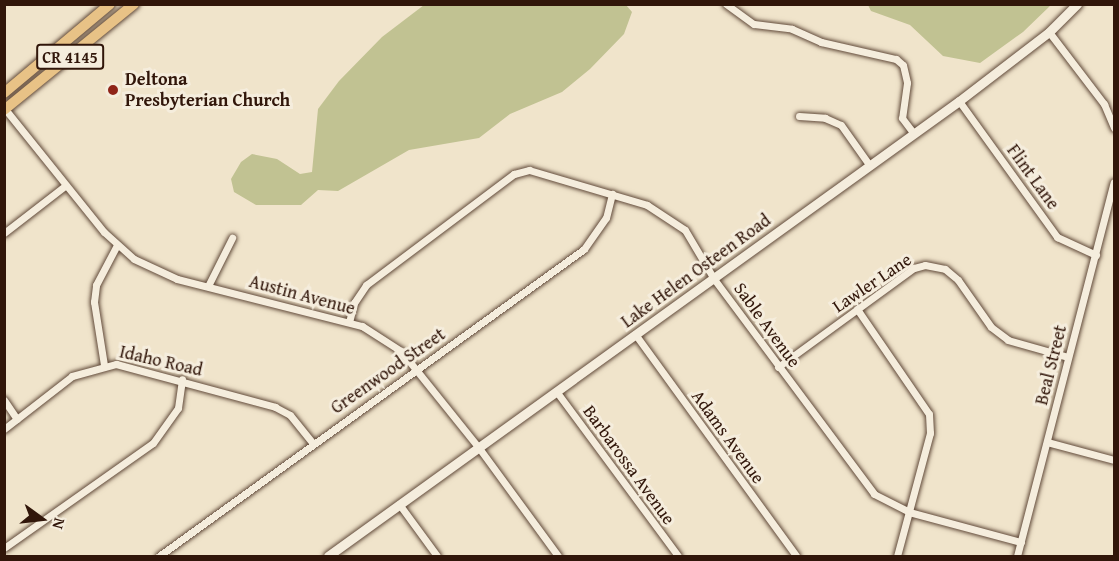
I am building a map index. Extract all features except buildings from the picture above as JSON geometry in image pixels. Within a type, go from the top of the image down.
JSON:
[{"type":"main road","name":"CR 4145","points":[[4,93],[110,4]]},
{"type":"main road","name":"CR 4145","points":[[5,109],[134,4]]},
{"type":"street","points":[[726,4],[754,24],[792,29],[821,42],[896,59],[903,65],[907,83],[902,118],[915,134]]},
{"type":"street","name":"Lake Helen Osteen Road","points":[[328,556],[915,134],[1049,32],[1077,4]]},
{"type":"street","points":[[1049,32],[1104,104],[1114,128]]},
{"type":"street","name":"Flint Lane","points":[[959,101],[1057,237],[1096,255]]},
{"type":"street","name":"Austin Avenue","points":[[5,109],[117,245],[159,271],[349,322],[388,341],[419,369],[558,556]]},
{"type":"street","points":[[799,116],[825,118],[841,125],[870,166]]},
{"type":"street","name":"Sable Avenue","points":[[349,322],[354,303],[366,285],[514,174],[529,170],[647,205],[685,230],[714,279],[874,494],[909,512],[1021,542]]},
{"type":"street","name":"Beal Street","points":[[1017,556],[1114,182]]},
{"type":"street","points":[[4,233],[66,185]]},
{"type":"street","name":"Greenwood Street","points":[[159,556],[312,442],[419,369],[584,249],[606,218],[612,194]]},
{"type":"street","points":[[208,286],[232,238]]},
{"type":"street","points":[[104,365],[94,302],[96,285],[117,245]]},
{"type":"street","name":"Lawler Lane","points":[[778,367],[914,268],[925,265],[945,269],[958,280],[991,327],[1008,340],[1068,357]]},
{"type":"street","points":[[857,309],[929,414],[930,433],[897,556]]},
{"type":"street","name":"Adams Avenue","points":[[635,334],[796,556]]},
{"type":"street","name":"Idaho Road","points":[[4,429],[72,376],[104,365],[182,380],[275,407],[290,414],[312,442]]},
{"type":"street","points":[[4,548],[153,443],[178,408],[182,380]]},
{"type":"street","name":"Barbarossa Avenue","points":[[556,391],[678,556]]},
{"type":"street","points":[[4,400],[17,419]]},
{"type":"street","points":[[1047,442],[1114,460]]},
{"type":"street","points":[[399,504],[438,556]]},
{"type":"green space","points":[[424,5],[626,5],[632,12],[624,34],[590,69],[562,92],[510,114],[479,138],[409,150],[338,191],[318,190],[301,205],[256,205],[234,192],[231,179],[241,162],[252,154],[277,159],[300,174],[312,172],[318,109],[339,81],[382,37]]},
{"type":"green space","points":[[868,5],[1051,5],[1023,32],[980,63],[943,56],[910,25],[871,11]]},
{"type":"place","name":"Deltona Presbyterian Church","points":[[113,90]]}]
